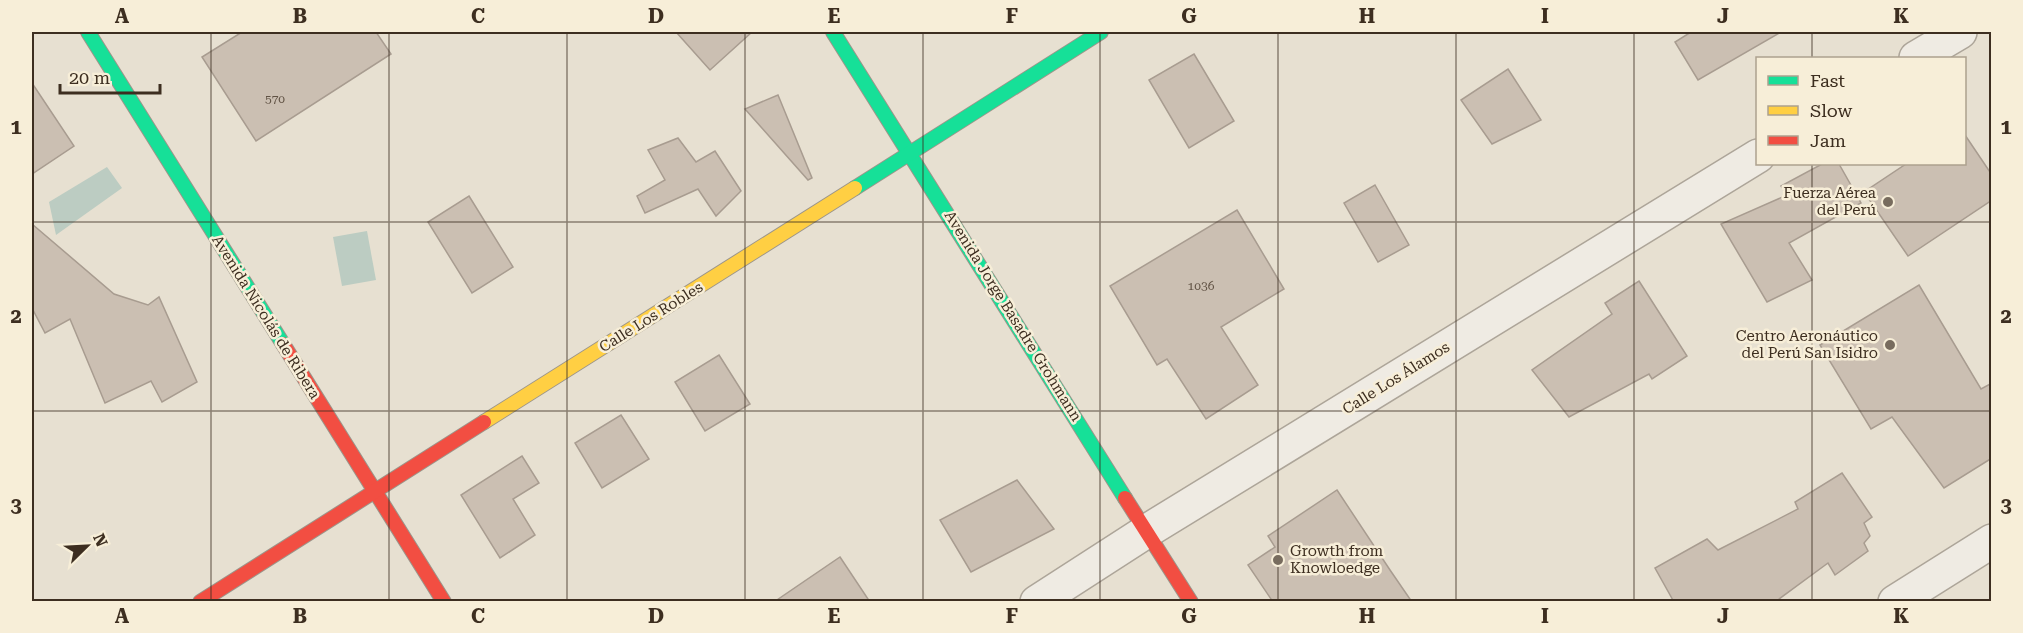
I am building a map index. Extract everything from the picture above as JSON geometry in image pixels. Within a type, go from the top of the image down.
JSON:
[{"type":"street","name":"Avenida Nicolás de Ribera","points":[[88,32],[444,602]]},
{"type":"street","name":"Avenida Jorge Basadre Grohmann","points":[[833,32],[1191,602]]},
{"type":"street","name":"Calle Los Robles","points":[[200,602],[1101,32]]},
{"type":"street","points":[[1919,57],[1960,32]]},
{"type":"street","name":"Calle Los Álamos","points":[[1037,602],[1147,531],[1756,157]]},
{"type":"street","points":[[1895,602],[1992,541]]},
{"type":"shaded area","points":[[107,167],[122,188],[56,235],[49,202]]},
{"type":"shaded area","points":[[367,231],[376,280],[342,286],[333,237]]},
{"type":"building","points":[[242,32],[376,32],[391,54],[256,141],[202,57]]},
{"type":"building","points":[[676,32],[752,32],[710,70]]},
{"type":"building","points":[[1691,32],[1781,32],[1698,80],[1675,42]]},
{"type":"building","points":[[1194,54],[1234,121],[1189,148],[1149,80]]},
{"type":"building","points":[[1508,69],[1541,120],[1492,144],[1461,100]]},
{"type":"building","points":[[32,83],[74,146],[32,174]]},
{"type":"building","points":[[778,95],[812,178],[808,180],[745,109]]},
{"type":"building","points":[[1966,136],[1992,175],[1992,200],[1908,256],[1864,192],[1904,165],[1966,165]]},
{"type":"building","points":[[678,138],[696,162],[715,151],[741,191],[716,216],[698,189],[645,213],[637,196],[665,180],[648,150]]},
{"type":"building","points":[[1820,165],[1840,165],[1861,203],[1789,243],[1812,280],[1767,302],[1721,224],[1787,195],[1781,186]]},
{"type":"building","points":[[1375,185],[1409,245],[1378,262],[1344,203]]},
{"type":"building","points":[[469,196],[513,267],[472,293],[428,222]]},
{"type":"building","points":[[1237,210],[1284,289],[1221,327],[1258,385],[1206,419],[1167,359],[1157,365],[1110,286]]},
{"type":"building","points":[[32,224],[114,294],[148,305],[159,297],[197,382],[162,402],[151,381],[105,403],[70,319],[45,333],[32,308]]},
{"type":"building","points":[[1639,281],[1687,356],[1652,379],[1649,374],[1569,417],[1532,370],[1612,314],[1605,303]]},
{"type":"building","points":[[1919,285],[1981,389],[1992,383],[1992,458],[1944,488],[1892,417],[1871,429],[1820,345]]},
{"type":"building","points":[[719,355],[750,404],[705,431],[675,382]]},
{"type":"building","points":[[621,415],[649,459],[602,488],[575,443]]},
{"type":"building","points":[[522,456],[539,483],[513,499],[535,535],[500,558],[461,495]]},
{"type":"building","points":[[1842,473],[1872,517],[1864,523],[1870,536],[1864,543],[1868,551],[1835,575],[1828,563],[1775,602],[1674,602],[1655,568],[1707,539],[1718,550],[1798,509],[1795,502]]},
{"type":"building","points":[[1017,480],[1054,529],[971,572],[940,520]]},
{"type":"building","points":[[1337,490],[1412,602],[1273,602],[1248,565],[1275,547],[1268,536]]},
{"type":"building","points":[[840,557],[870,602],[774,602]]},
{"type":"traffic: fast","points":[[88,32],[283,344]]},
{"type":"traffic: fast","points":[[833,32],[1125,498]]},
{"type":"traffic: fast","points":[[855,188],[1101,32]]},
{"type":"traffic: slow","points":[[484,422],[855,188]]},
{"type":"traffic: jam","points":[[283,344],[444,602]]},
{"type":"traffic: jam","points":[[200,602],[484,422]]},
{"type":"traffic: jam","points":[[1125,498],[1191,602]]},
{"type":"place","name":"Fuerza Aérea del Perú","points":[[1888,202]]},
{"type":"place","name":"Centro Aeronáutico del Perú San Isidro","points":[[1890,345]]},
{"type":"place","name":"Growth from Knowloedge","points":[[1278,560]]}]
